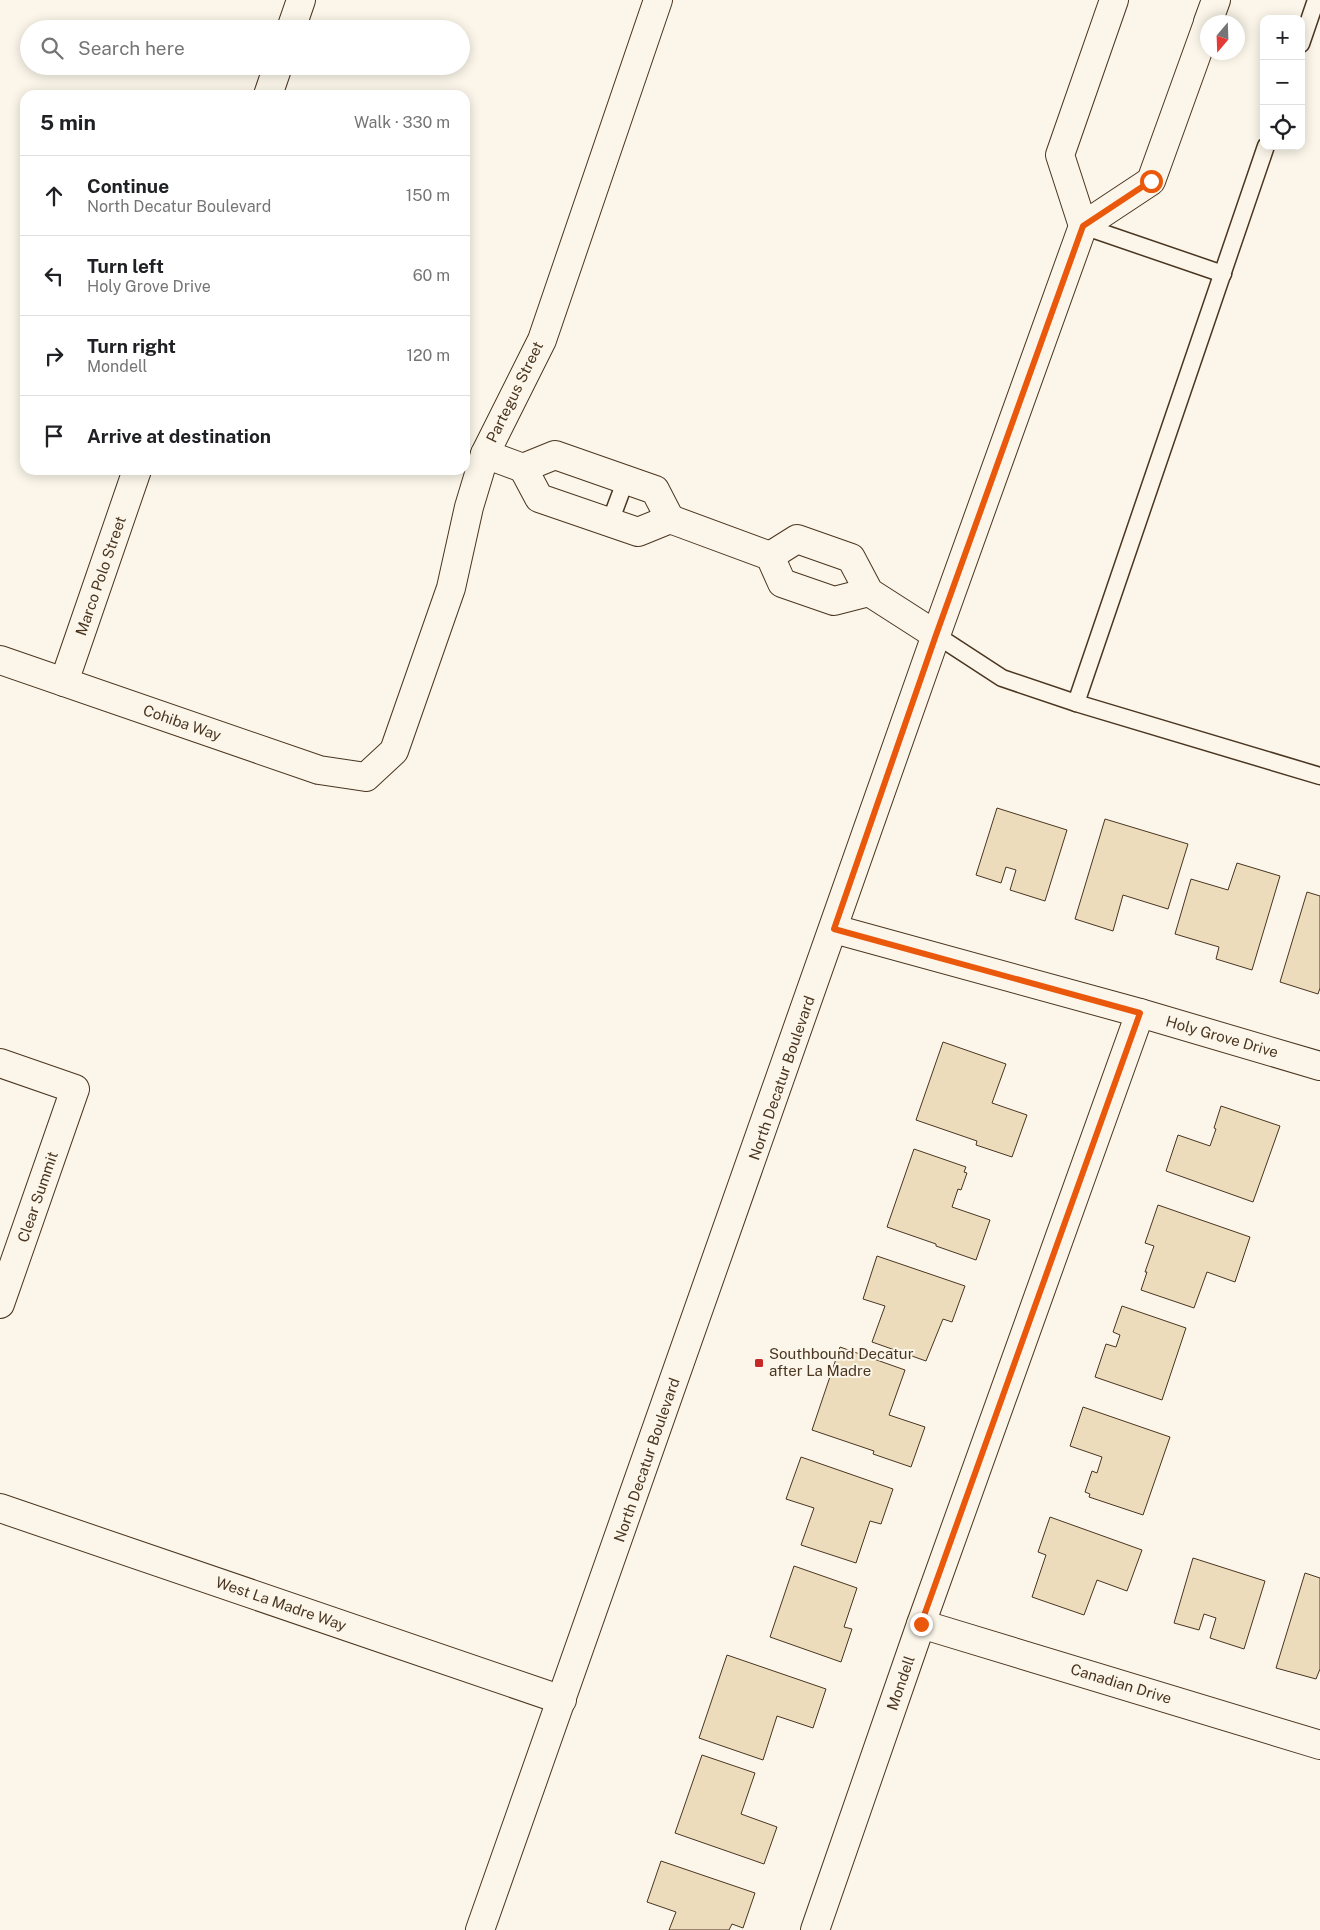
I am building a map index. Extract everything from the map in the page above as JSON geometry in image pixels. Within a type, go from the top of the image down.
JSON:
[{"type":"street","points":[[294,20],[301,0]]},
{"type":"street","name":"Partegus Street","points":[[366,777],[394,751],[451,588],[469,507],[485,454],[542,340],[658,0]]},
{"type":"street","points":[[1114,0],[1060,155],[1083,226],[1151,181],[1200,45]]},
{"type":"street","points":[[1211,15],[1216,0]]},
{"type":"street","points":[[270,90],[275,75]]},
{"type":"street","name":"North Decatur Boulevard","points":[[480,1930],[936,635],[1083,226]]},
{"type":"street","points":[[485,454],[524,468],[554,455],[626,479],[655,490],[670,519],[770,556],[782,583],[834,601],[869,592]]},
{"type":"street","points":[[524,468],[539,498],[638,532],[670,519]]},
{"type":"street","name":"Marco Polo Street","points":[[64,682],[135,475]]},
{"type":"street","points":[[770,556],[797,539],[851,558],[869,592],[936,635]]},
{"type":"street","name":"Cohiba Way","points":[[0,660],[319,770],[366,777]]},
{"type":"street","name":"Holy Grove Drive","points":[[834,929],[1140,1013],[1320,1066]]},
{"type":"street","name":"Mondell","points":[[815,1930],[921,1624],[1140,1013]]},
{"type":"street","name":"Clear Summit","points":[[0,1063],[75,1089],[0,1304]]},
{"type":"street","name":"West La Madre Way","points":[[0,1508],[562,1700]]},
{"type":"street","name":"Canadian Drive","points":[[921,1624],[1320,1745]]},
{"type":"lane","points":[[1305,31],[1314,1]]},
{"type":"lane","points":[[1076,703],[1265,150]]},
{"type":"lane","points":[[1083,226],[1223,274]]},
{"type":"lane","points":[[610,522],[626,479]]},
{"type":"lane","points":[[936,635],[1002,678],[1076,703],[1320,776]]},
{"type":"building","points":[[997,808],[1067,830],[1045,901],[1010,890],[1016,870],[1006,867],[1001,883],[976,875]]},
{"type":"building","points":[[1105,819],[1188,844],[1168,909],[1123,895],[1113,931],[1075,919]]},
{"type":"building","points":[[1237,863],[1280,876],[1252,970],[1216,959],[1219,947],[1175,934],[1191,879],[1228,890]]},
{"type":"building","points":[[1307,892],[1320,896],[1320,988],[1318,994],[1280,982]]},
{"type":"building","points":[[943,1042],[1006,1064],[992,1103],[1027,1115],[1012,1157],[976,1145],[977,1141],[916,1120]]},
{"type":"building","points":[[1221,1106],[1280,1126],[1253,1202],[1166,1171],[1178,1135],[1210,1146]]},
{"type":"building","points":[[914,1149],[966,1167],[964,1172],[967,1173],[961,1190],[958,1189],[952,1207],[990,1220],[976,1260],[887,1227]]},
{"type":"building","points":[[1158,1205],[1250,1237],[1235,1282],[1207,1272],[1194,1308],[1141,1290],[1154,1246],[1145,1243]]},
{"type":"building","points":[[877,1256],[965,1286],[952,1322],[943,1319],[926,1361],[872,1342],[885,1306],[863,1299]]},
{"type":"building","points":[[1122,1306],[1186,1328],[1162,1400],[1095,1377],[1106,1344],[1116,1347],[1120,1335],[1113,1332]]},
{"type":"building","points":[[840,1347],[905,1370],[889,1415],[925,1427],[911,1467],[873,1454],[874,1451],[812,1430]]},
{"type":"building","points":[[1083,1407],[1170,1437],[1143,1515],[1089,1497],[1090,1494],[1085,1492],[1092,1471],[1097,1473],[1102,1457],[1070,1446]]},
{"type":"building","points":[[801,1457],[893,1489],[881,1524],[870,1521],[856,1563],[801,1545],[814,1508],[786,1499]]},
{"type":"building","points":[[1050,1517],[1142,1550],[1127,1591],[1097,1580],[1084,1615],[1032,1597],[1046,1555],[1038,1552]]},
{"type":"building","points":[[1193,1558],[1265,1581],[1244,1649],[1210,1638],[1216,1618],[1204,1614],[1199,1630],[1174,1623]]},
{"type":"building","points":[[794,1566],[857,1588],[844,1627],[852,1629],[841,1662],[770,1637]]},
{"type":"building","points":[[1305,1573],[1320,1578],[1320,1669],[1316,1679],[1276,1668]]},
{"type":"building","points":[[727,1655],[826,1689],[813,1728],[777,1716],[763,1760],[699,1738]]},
{"type":"building","points":[[702,1755],[755,1773],[741,1814],[777,1827],[764,1864],[675,1833]]},
{"type":"building","points":[[661,1861],[755,1893],[743,1928],[732,1924],[729,1930],[669,1930],[676,1912],[647,1902]]},
{"type":"place","name":"Southbound Decatur after La Madre","points":[[759,1363]]},
{"type":"route","points":[[921,1624],[1140,1013],[834,929],[936,635],[1083,226],[1151,181]]}]
